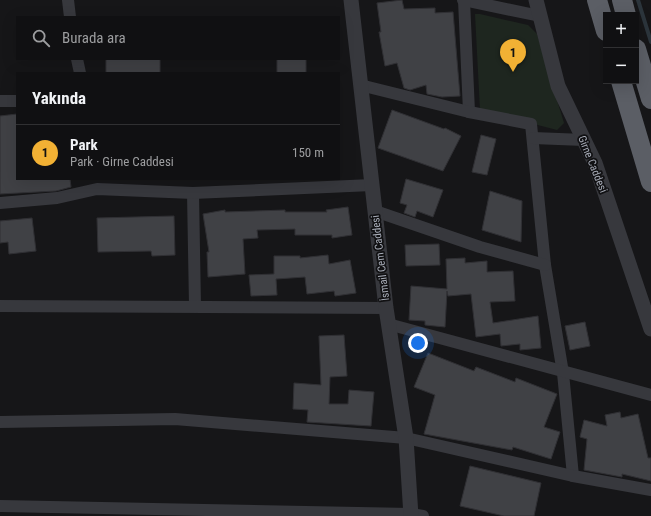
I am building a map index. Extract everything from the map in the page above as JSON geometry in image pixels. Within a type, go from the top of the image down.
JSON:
[{"type":"highway","points":[[597,0],[603,21]]},
{"type":"highway","points":[[622,0],[625,12]]},
{"type":"highway","points":[[639,59],[651,99]]},
{"type":"highway","points":[[622,84],[651,182]]},
{"type":"street","points":[[68,0],[70,16]]},
{"type":"street","name":"İsmail Cem Caddesi","points":[[351,0],[386,308],[406,438],[415,515]]},
{"type":"street","points":[[469,112],[463,0],[540,16]]},
{"type":"street","name":"Girne Caddesi","points":[[536,0],[558,86],[595,163],[651,330]]},
{"type":"street","points":[[77,60],[80,72]]},
{"type":"street","points":[[360,85],[469,112],[531,124],[545,265],[563,373],[573,476]]},
{"type":"street","points":[[0,101],[16,101]]},
{"type":"street","points":[[533,138],[584,140]]},
{"type":"street","points":[[0,203],[57,198],[96,184],[193,193],[372,185]]},
{"type":"street","points":[[193,193],[196,306]]},
{"type":"street","points":[[375,212],[480,247],[545,265]]},
{"type":"street","points":[[0,306],[386,308]]},
{"type":"street","points":[[388,324],[563,373],[651,395]]},
{"type":"street","points":[[0,422],[175,419],[406,438],[573,476],[651,490]]},
{"type":"street","points":[[0,506],[139,512],[415,515]]},
{"type":"shaded area","points":[[475,14],[528,25],[537,34],[564,123],[557,130],[480,110]]},
{"type":"building","points":[[402,0],[404,9],[435,8],[435,13],[453,12],[460,96],[442,97],[427,94],[426,85],[410,90],[404,88],[397,63],[385,66],[379,32],[381,32],[377,3]]},
{"type":"building","points":[[106,60],[160,60],[160,72],[106,72]]},
{"type":"building","points":[[277,60],[306,60],[306,72],[277,72]]},
{"type":"building","points":[[392,110],[444,129],[445,128],[461,136],[443,171],[378,148]]},
{"type":"building","points":[[16,114],[16,180],[70,180],[71,187],[56,191],[0,194],[0,116]]},
{"type":"building","points":[[481,135],[496,139],[487,175],[472,172]]},
{"type":"building","points":[[406,179],[443,190],[433,217],[417,211],[415,217],[404,213],[407,205],[400,203]]},
{"type":"building","points":[[490,191],[522,201],[521,242],[482,230]]},
{"type":"building","points":[[348,207],[352,235],[332,238],[332,235],[295,235],[295,229],[257,230],[258,238],[243,239],[245,274],[208,277],[207,252],[209,252],[203,214],[225,210],[225,212],[285,210],[285,212],[327,212],[326,210]]},
{"type":"building","points":[[174,216],[175,255],[152,256],[151,251],[98,252],[97,218]]},
{"type":"building","points":[[32,218],[36,251],[9,254],[8,242],[0,243],[0,221]]},
{"type":"building","points":[[439,244],[440,265],[406,266],[405,245]]},
{"type":"building","points":[[328,255],[329,264],[350,260],[356,293],[335,296],[334,291],[307,294],[305,277],[276,279],[277,295],[251,296],[249,275],[274,274],[274,256],[300,256],[300,258]]},
{"type":"building","points":[[465,258],[465,263],[487,261],[487,272],[513,271],[515,301],[490,302],[493,323],[538,316],[541,348],[520,350],[520,344],[501,346],[500,334],[476,337],[471,294],[448,296],[447,291],[445,327],[425,325],[425,321],[409,320],[411,286],[447,289],[446,259]]},
{"type":"building","points":[[585,322],[590,346],[570,350],[565,326]]},
{"type":"building","points":[[344,335],[347,376],[330,377],[329,404],[348,404],[349,390],[374,392],[371,426],[307,422],[308,410],[293,409],[294,383],[321,385],[319,336]]},
{"type":"building","points":[[428,353],[474,371],[476,367],[515,382],[516,378],[557,394],[544,427],[560,432],[551,459],[513,447],[512,450],[424,434],[435,395],[414,387]]},
{"type":"building","points":[[620,412],[621,418],[638,414],[648,458],[651,458],[651,481],[622,474],[622,477],[584,470],[587,439],[580,437],[584,420],[607,426],[605,415]]},
{"type":"building","points":[[470,466],[541,483],[534,516],[504,516],[460,506]]},
{"type":"waterway","points":[[638,0],[651,42]]},
{"type":"place","name":"Park","points":[[513,72]]}]
